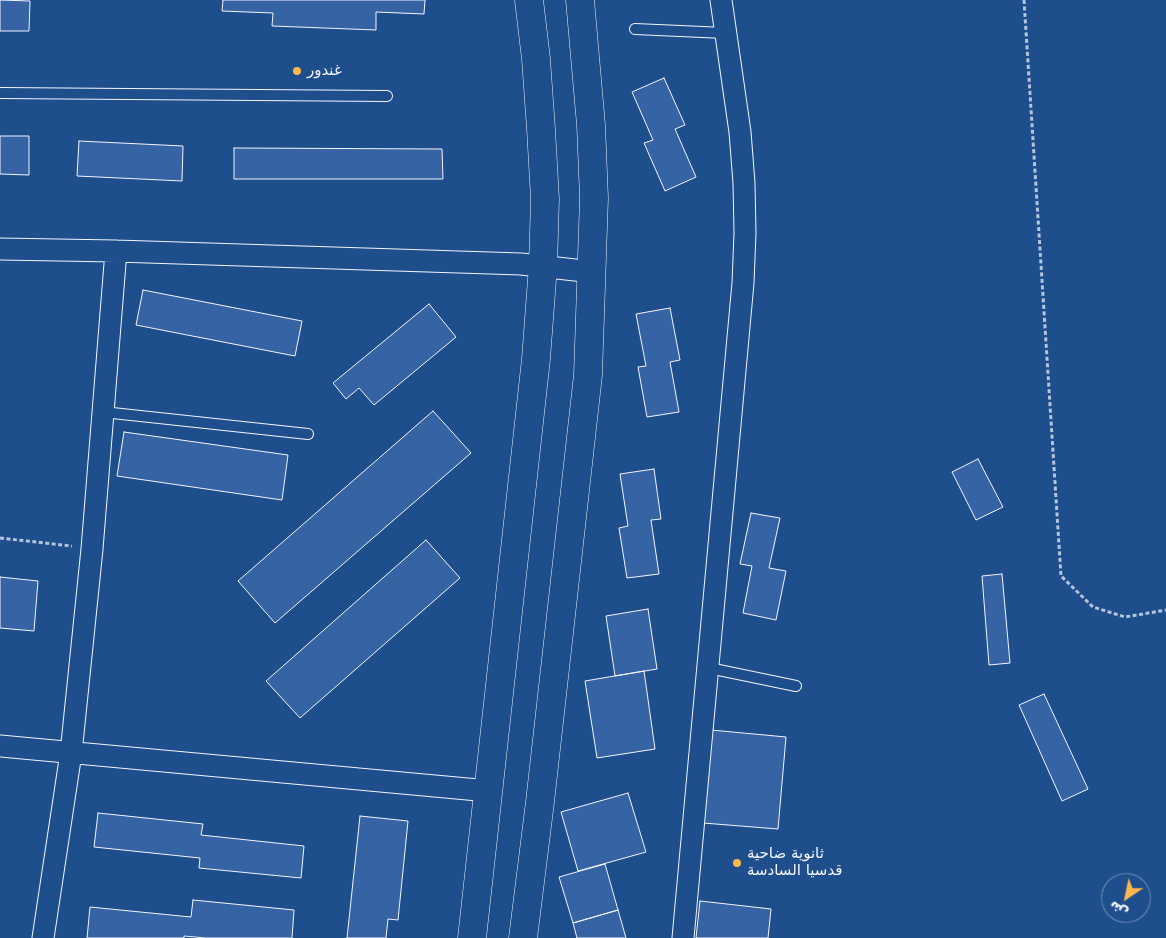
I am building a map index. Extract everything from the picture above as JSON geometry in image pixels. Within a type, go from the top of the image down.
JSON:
[{"type":"main road","points":[[472,938],[536,359],[544,266],[545,199],[536,59],[529,0]]},
{"type":"main road","points":[[523,938],[588,375],[594,198],[591,125],[580,0]]},
{"type":"street","points":[[684,938],[743,283],[745,233],[740,132],[721,0]]},
{"type":"street","points":[[0,249],[521,264],[592,272]]},
{"type":"street","points":[[43,938],[70,753],[92,549],[116,251]]},
{"type":"street","points":[[0,746],[489,791]]},
{"type":"lane","points":[[635,29],[725,33]]},
{"type":"lane","points":[[0,93],[387,96]]},
{"type":"lane","points":[[103,412],[308,434]]},
{"type":"lane","points":[[709,668],[796,686]]},
{"type":"path","points":[[1024,0],[1061,576],[1093,607],[1126,617],[1166,610]]},
{"type":"path","points":[[0,538],[92,549]]},
{"type":"building","points":[[0,0],[30,1],[29,31],[0,31]]},
{"type":"building","points":[[223,0],[425,0],[424,14],[376,12],[376,30],[272,26],[273,13],[222,11]]},
{"type":"building","points":[[664,78],[685,125],[675,129],[696,177],[665,191],[644,143],[653,140],[632,92]]},
{"type":"building","points":[[0,136],[29,136],[29,175],[0,174]]},
{"type":"building","points":[[79,141],[183,146],[182,181],[77,176]]},
{"type":"building","points":[[234,148],[442,149],[443,179],[234,179]]},
{"type":"building","points":[[143,290],[302,321],[295,356],[136,325]]},
{"type":"building","points":[[429,304],[456,337],[374,405],[359,388],[346,399],[333,383]]},
{"type":"building","points":[[670,308],[680,360],[670,362],[679,412],[647,417],[638,367],[646,366],[636,314]]},
{"type":"building","points":[[433,411],[471,453],[275,623],[238,581]]},
{"type":"building","points":[[124,432],[288,455],[282,500],[117,476]]},
{"type":"building","points":[[978,459],[1003,507],[976,520],[952,472]]},
{"type":"building","points":[[654,469],[661,519],[651,520],[659,574],[627,578],[619,528],[628,526],[620,474]]},
{"type":"building","points":[[751,513],[780,518],[769,568],[786,571],[776,620],[743,613],[752,566],[740,564]]},
{"type":"building","points":[[426,540],[460,578],[300,718],[266,681]]},
{"type":"building","points":[[1002,574],[1010,663],[989,665],[982,576]]},
{"type":"building","points":[[0,577],[38,581],[34,631],[0,628]]},
{"type":"building","points":[[648,609],[657,669],[615,676],[606,616]]},
{"type":"building","points":[[644,671],[655,749],[597,758],[585,681]]},
{"type":"building","points":[[1044,694],[1088,789],[1062,801],[1019,705]]},
{"type":"building","points":[[711,730],[786,737],[778,829],[703,823]]},
{"type":"building","points":[[628,793],[646,852],[578,871],[561,812]]},
{"type":"building","points":[[98,813],[203,824],[201,835],[304,846],[301,878],[199,868],[200,858],[94,847]]},
{"type":"building","points":[[360,816],[408,821],[398,920],[388,919],[386,938],[347,938]]},
{"type":"building","points":[[605,864],[618,910],[573,923],[559,877]]},
{"type":"building","points":[[193,900],[294,910],[292,938],[206,938],[184,936],[184,938],[87,938],[90,907],[191,917]]},
{"type":"building","points":[[700,901],[771,909],[768,938],[696,938]]},
{"type":"building","points":[[618,910],[626,938],[577,938],[573,923]]},
{"type":"place","name":"غندور","points":[[297,71]]},
{"type":"place","name":"ثانوية ضاحية قدسيا السادسة","points":[[737,863]]}]
